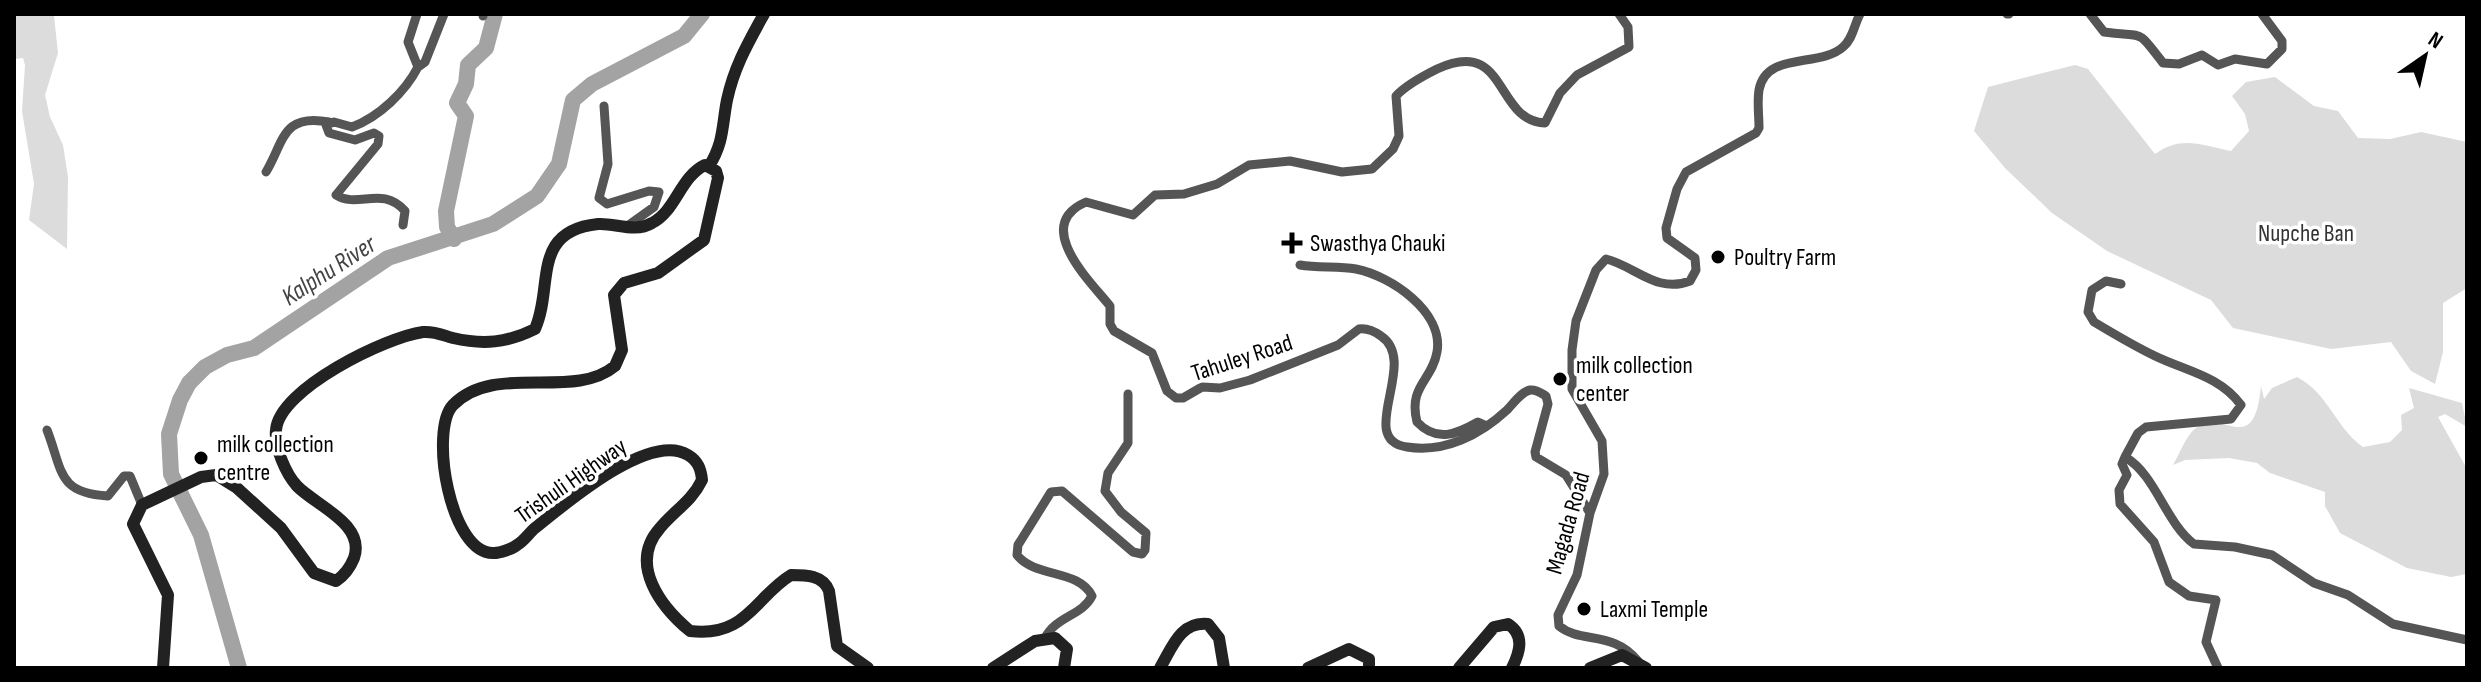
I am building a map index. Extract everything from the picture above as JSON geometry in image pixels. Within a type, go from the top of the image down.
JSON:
[{"type":"street","points":[[417,14],[408,42],[418,67]]},
{"type":"street","points":[[266,172],[278,142],[300,122],[329,122],[352,127],[369,119],[403,89],[425,62],[444,14]]},
{"type":"street","points":[[163,668],[168,595],[143,551],[133,524],[142,505],[204,476],[224,479],[281,528],[314,573],[336,581],[352,564],[355,540],[342,521],[299,488],[285,468],[276,431],[287,408],[345,361],[410,336],[436,332],[491,343],[535,329],[545,273],[556,243],[567,234],[597,224],[626,227],[654,222],[668,212],[700,167],[709,166],[723,140],[727,101],[737,63],[764,14]]},
{"type":"street","name":"Tahuley Road","points":[[1590,513],[1566,475],[1536,457],[1546,396],[1533,389],[1526,390],[1469,439],[1443,446],[1411,448],[1393,442],[1387,435],[1386,421],[1393,386],[1393,353],[1387,341],[1362,328],[1343,343],[1250,380],[1220,388],[1202,387],[1183,398],[1176,398],[1167,391],[1152,353],[1114,331],[1110,324],[1110,306],[1078,272],[1064,233],[1065,224],[1074,209],[1086,202],[1133,215],[1155,195],[1184,194],[1217,184],[1249,165],[1290,161],[1342,172],[1372,169],[1393,149],[1399,136],[1394,103],[1396,96],[1432,72],[1458,61],[1468,60],[1492,72],[1521,113],[1532,123],[1545,123],[1560,93],[1577,75],[1629,47],[1628,27],[1619,14]]},
{"type":"street","name":"Magada Road","points":[[1643,666],[1620,646],[1599,636],[1573,634],[1559,626],[1558,615],[1577,575],[1590,513],[1604,474],[1604,453],[1591,419],[1572,389],[1576,321],[1596,270],[1606,259],[1651,281],[1672,284],[1690,281],[1696,270],[1695,258],[1667,238],[1666,228],[1679,181],[1695,165],[1756,133],[1759,128],[1760,86],[1765,76],[1788,63],[1833,54],[1851,39],[1860,14]]},
{"type":"street","points":[[2090,14],[2095,25],[2104,32],[2125,31],[2146,38],[2163,63],[2179,64],[2202,55],[2218,65],[2235,59],[2267,64],[2276,58],[2282,41],[2262,14]]},
{"type":"street","points":[[604,106],[608,164],[599,198],[607,204],[649,191],[659,192],[654,207],[626,227]]},
{"type":"street","points":[[329,122],[326,128],[329,133],[355,140],[374,133],[379,140],[336,195],[345,200],[373,196],[394,203],[405,211],[403,225]]},
{"type":"street","name":"Trishuli Highway","points":[[709,166],[718,178],[704,240],[658,273],[624,283],[614,295],[622,350],[615,366],[609,371],[572,379],[500,383],[462,398],[451,407],[446,416],[443,450],[446,477],[458,522],[472,543],[484,551],[493,553],[507,549],[518,545],[534,529],[623,465],[656,452],[684,453],[696,462],[702,480],[693,496],[660,527],[649,555],[652,586],[674,617],[690,631],[726,627],[752,613],[791,575],[811,576],[827,584],[837,646],[868,668]]},
{"type":"street","points":[[1300,265],[1370,273],[1420,305],[1437,334],[1437,346],[1434,362],[1414,399],[1417,422],[1433,434],[1446,435],[1478,422],[1487,426]]},
{"type":"street","points":[[2121,284],[2106,281],[2092,290],[2088,312],[2094,322],[2155,357],[2214,380],[2230,391],[2241,405],[2231,419],[2146,427],[2138,433],[2125,457],[2122,464],[2127,475],[2119,490],[2120,504],[2154,542],[2169,582],[2189,596],[2216,600],[2206,642],[2218,668]]},
{"type":"street","points":[[993,668],[1045,638],[1050,627],[1085,608],[1092,596],[1083,586],[1031,568],[1017,555],[1018,545],[1051,492],[1062,491],[1133,552],[1142,554],[1145,550],[1146,533],[1121,512],[1105,491],[1108,473],[1128,443],[1128,394]]},
{"type":"street","points":[[47,430],[60,471],[71,488],[86,495],[108,496],[124,476],[130,476],[142,505]]},
{"type":"street","points":[[2125,457],[2146,479],[2179,530],[2194,544],[2235,547],[2272,555],[2314,583],[2348,595],[2393,624],[2467,640]]},
{"type":"street","points":[[1160,668],[1181,632],[1197,623],[1208,624],[1219,638],[1224,668]]},
{"type":"street","points":[[1459,668],[1499,624],[1513,627],[1520,640],[1512,668]]},
{"type":"street","points":[[1045,638],[1063,643],[1067,649],[1064,668]]},
{"type":"street","points":[[1308,668],[1349,649],[1369,659],[1369,668]]},
{"type":"street","points":[[1590,668],[1622,655],[1643,666]]},
{"type":"green space","points":[[14,14],[54,16],[58,53],[45,95],[50,117],[63,145],[68,177],[67,249],[29,220],[34,184],[22,111],[25,65],[23,58],[14,59]]},
{"type":"green space","name":"Nupche Ban","points":[[2075,65],[2088,69],[2155,154],[2183,143],[2231,151],[2249,131],[2245,114],[2232,96],[2246,82],[2275,77],[2314,106],[2338,111],[2358,138],[2390,139],[2421,132],[2467,142],[2467,288],[2443,303],[2443,352],[2435,384],[2411,371],[2391,342],[2331,349],[2233,328],[2211,300],[2107,251],[2052,213],[2005,168],[1974,131],[1988,87]]},
{"type":"green space","points":[[2297,377],[2317,393],[2345,430],[2363,447],[2390,442],[2402,430],[2401,415],[2414,408],[2409,388],[2462,403],[2467,427],[2445,414],[2438,417],[2467,469],[2467,574],[2451,577],[2407,568],[2340,533],[2325,506],[2325,492],[2270,473],[2257,463],[2229,458],[2185,460],[2173,465],[2196,428],[2207,423],[2245,426],[2252,421],[2261,386],[2264,399],[2272,388]]},
{"type":"waterway","points":[[454,239],[447,227],[446,211],[466,116],[457,103],[466,84],[468,65],[486,48],[495,14]]},
{"type":"waterway","name":"Kalphu River","points":[[239,668],[201,535],[171,474],[169,434],[189,383],[205,367],[227,355],[254,348],[388,258],[493,224],[537,196],[559,164],[573,100],[592,84],[684,36],[702,14]]},
{"type":"place","name":"Swasthya Chauki","points":[[1292,243]]},
{"type":"place","name":"Poultry Farm","points":[[1718,257]]},
{"type":"place","name":"milk collection center","points":[[1560,379]]},
{"type":"place","name":"milk collection centre","points":[[201,458]]},
{"type":"place","name":"Laxmi Temple","points":[[1584,609]]}]
